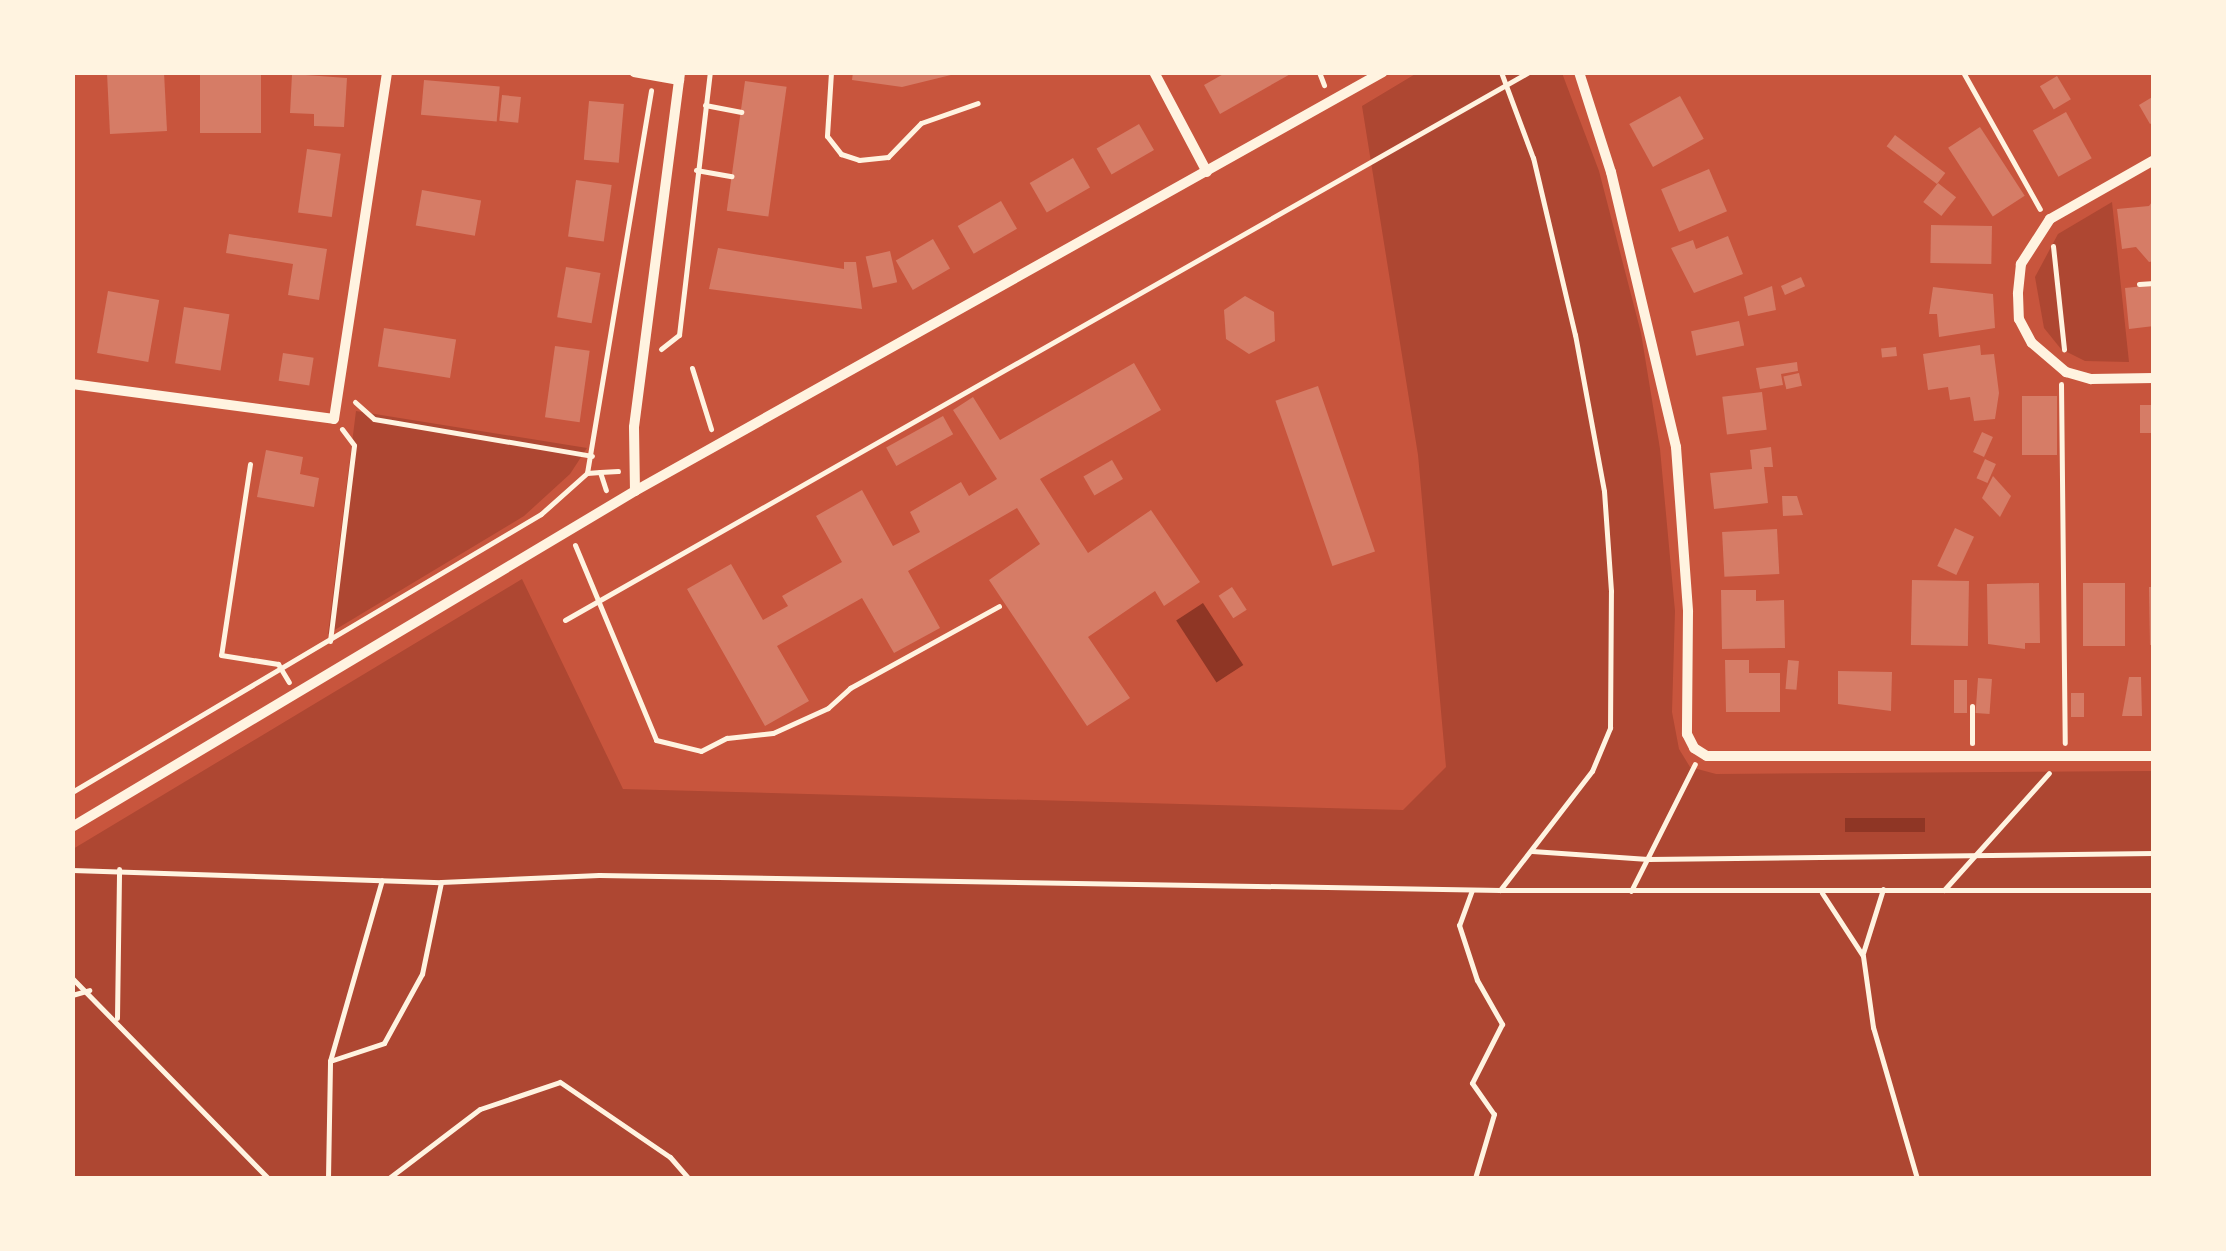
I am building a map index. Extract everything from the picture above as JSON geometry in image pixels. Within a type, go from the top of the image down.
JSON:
[{"type":"street","points":[[72,384],[334,419],[387,72]]},
{"type":"street","points":[[634,72],[679,76],[634,427],[635,491]]},
{"type":"street","points":[[1154,72],[1207,172]]},
{"type":"street","points":[[72,827],[635,491],[1383,72]]},
{"type":"street","points":[[1579,72],[1611,172],[1676,447],[1688,612],[1687,734],[1698,750],[2154,756]]},
{"type":"street","points":[[2154,160],[2050,219],[2021,264],[2019,318],[2032,342],[2066,372],[2091,379],[2154,378]]},
{"type":"path","points":[[679,335],[710,72]]},
{"type":"path","points":[[831,72],[824,127],[840,154],[859,160],[888,157],[921,122],[978,103]]},
{"type":"path","points":[[1500,890],[1592,770],[1610,728],[1611,591],[1604,492],[1575,335],[1533,158],[1501,72]]},
{"type":"path","points":[[565,620],[1529,72]]},
{"type":"path","points":[[1944,890],[2065,756],[2060,386],[2066,372],[2050,219],[1962,72]]},
{"type":"path","points":[[72,792],[541,514],[587,473],[653,76]]},
{"type":"path","points":[[706,105],[740,112]]},
{"type":"path","points":[[696,170],[731,176]]},
{"type":"path","points":[[2139,284],[2154,283]]},
{"type":"path","points":[[692,368],[714,437]]},
{"type":"path","points":[[339,388],[374,419],[592,456]]},
{"type":"path","points":[[330,640],[354,445],[334,419]]},
{"type":"path","points":[[250,464],[221,656],[282,670],[295,694]]},
{"type":"path","points":[[587,473],[600,472],[611,508]]},
{"type":"path","points":[[570,533],[656,740],[701,751],[727,738],[773,733],[828,708],[850,688],[998,606]]},
{"type":"path","points":[[1972,706],[1972,756]]},
{"type":"path","points":[[1631,891],[1698,750]]},
{"type":"path","points":[[1530,851],[1648,859],[2154,853]]},
{"type":"path","points":[[118,1018],[119,869]]},
{"type":"path","points":[[72,870],[441,882],[599,875],[1500,890],[2154,890]]},
{"type":"path","points":[[328,1178],[330,1061],[382,880]]},
{"type":"path","points":[[330,1061],[384,1044],[422,974],[441,882]]},
{"type":"path","points":[[1472,889],[1459,926],[1477,980],[1502,1024],[1472,1083],[1494,1114],[1475,1178]]},
{"type":"path","points":[[1862,956],[1883,890]]},
{"type":"path","points":[[1822,893],[1862,956],[1873,1027],[1917,1178]]},
{"type":"path","points":[[72,978],[118,1018],[268,1178]]},
{"type":"path","points":[[72,995],[88,990]]},
{"type":"path","points":[[388,1178],[480,1109],[560,1082],[670,1157],[688,1178]]},
{"type":"shaded area","points":[[1417,73],[1562,73],[1599,171],[1641,333],[1660,449],[1675,611],[1672,712],[1679,749],[1690,767],[1716,774],[2153,771],[2153,1178],[73,1178],[73,849],[522,579],[623,789],[1403,810],[1446,767],[1418,455],[1362,106]]},
{"type":"shaded area","points":[[2112,202],[2129,362],[2085,361],[2061,349],[2044,328],[2035,277],[2058,234]]},
{"type":"shaded area","points":[[356,411],[587,448],[570,474],[524,516],[328,634]]},
{"type":"shaded area","points":[[1203,603],[1243,665],[1216,682],[1176,620]]},
{"type":"shaded area","points":[[1845,818],[1925,818],[1925,832],[1845,832]]},
{"type":"building","points":[[164,72],[167,131],[110,134],[107,73]]},
{"type":"building","points":[[200,72],[261,72],[261,133],[200,133]]},
{"type":"building","points":[[853,72],[955,74],[902,87],[852,80]]},
{"type":"building","points":[[1227,72],[1294,72],[1220,114],[1204,85]]},
{"type":"building","points":[[292,74],[347,78],[344,127],[314,126],[314,114],[290,113]]},
{"type":"building","points":[[2057,76],[2071,99],[2054,109],[2040,86]]},
{"type":"building","points":[[424,80],[500,87],[497,121],[421,115]]},
{"type":"building","points":[[745,81],[787,87],[768,217],[727,211]]},
{"type":"building","points":[[502,95],[521,97],[518,123],[499,121]]},
{"type":"building","points":[[1680,96],[1704,139],[1653,167],[1629,124]]},
{"type":"building","points":[[2154,96],[2154,122],[2150,124],[2139,105]]},
{"type":"building","points":[[589,101],[624,104],[619,163],[584,160]]},
{"type":"building","points":[[2066,112],[2092,158],[2058,177],[2033,130]]},
{"type":"building","points":[[1139,124],[1154,150],[1112,174],[1097,148]]},
{"type":"building","points":[[1980,127],[2025,196],[1993,216],[1948,148]]},
{"type":"building","points":[[1895,135],[1945,173],[1937,184],[1887,146]]},
{"type":"building","points":[[307,149],[341,154],[332,217],[298,212]]},
{"type":"building","points":[[1073,158],[1090,187],[1047,212],[1030,183]]},
{"type":"building","points":[[1709,169],[1727,211],[1679,232],[1661,189]]},
{"type":"building","points":[[576,180],[612,185],[604,241],[568,236]]},
{"type":"building","points":[[1938,183],[1956,197],[1941,216],[1923,202]]},
{"type":"building","points":[[422,190],[481,200],[475,236],[416,225]]},
{"type":"building","points":[[2154,199],[2154,261],[2149,262],[2136,247],[2122,249],[2117,209],[2149,206]]},
{"type":"building","points":[[1001,201],[1017,229],[974,254],[958,226]]},
{"type":"building","points":[[1931,225],[1992,226],[1991,264],[1930,263]]},
{"type":"building","points":[[229,234],[327,249],[319,300],[288,295],[293,264],[226,253]]},
{"type":"building","points":[[1728,236],[1743,274],[1694,293],[1671,248],[1693,240],[1696,249]]},
{"type":"building","points":[[933,239],[950,268],[913,290],[896,260]]},
{"type":"building","points":[[718,248],[844,269],[844,262],[856,262],[862,309],[709,289]]},
{"type":"building","points":[[890,251],[897,282],[873,288],[866,257]]},
{"type":"building","points":[[566,267],[600,273],[592,323],[557,317]]},
{"type":"building","points":[[1801,277],[1805,286],[1785,295],[1781,286]]},
{"type":"building","points":[[2154,285],[2154,326],[2129,329],[2125,288]]},
{"type":"building","points":[[1772,286],[1776,310],[1748,316],[1744,297]]},
{"type":"building","points":[[1933,287],[1993,294],[1995,328],[1939,337],[1937,314],[1929,314]]},
{"type":"building","points":[[108,291],[159,300],[148,362],[97,353]]},
{"type":"building","points":[[1245,296],[1274,312],[1275,341],[1249,354],[1226,339],[1224,310]]},
{"type":"building","points":[[184,307],[229,314],[221,370],[175,363]]},
{"type":"building","points":[[1739,321],[1744,345],[1696,356],[1691,331]]},
{"type":"building","points":[[384,328],[456,339],[450,378],[378,367]]},
{"type":"building","points":[[1980,345],[1981,355],[1994,354],[1999,393],[1995,419],[1974,421],[1970,397],[1950,400],[1948,387],[1928,390],[1923,354]]},
{"type":"building","points":[[555,346],[590,351],[580,422],[545,417]]},
{"type":"building","points":[[1896,347],[1897,356],[1882,358],[1881,349]]},
{"type":"building","points":[[283,353],[314,358],[309,386],[279,381]]},
{"type":"building","points":[[1797,362],[1798,371],[1781,374],[1783,385],[1760,389],[1756,368]]},
{"type":"building","points":[[1134,363],[1161,410],[1040,479],[1088,553],[1151,510],[1200,582],[1164,606],[1155,591],[1088,637],[1130,698],[1087,726],[989,580],[1040,544],[1017,508],[908,571],[940,628],[894,653],[862,598],[777,646],[809,701],[765,726],[687,589],[731,564],[763,620],[788,606],[782,596],[842,562],[816,516],[862,490],[893,546],[920,532],[910,512],[961,482],[969,496],[997,479],[953,410],[973,397],[1000,440]]},
{"type":"building","points":[[1799,373],[1802,386],[1786,389],[1783,377]]},
{"type":"building","points":[[1318,386],[1375,551],[1332,566],[1275,401]]},
{"type":"building","points":[[1762,392],[1767,430],[1727,435],[1722,397]]},
{"type":"building","points":[[2022,396],[2057,396],[2057,455],[2022,455]]},
{"type":"building","points":[[2140,405],[2153,405],[2153,433],[2140,433]]},
{"type":"building","points":[[943,416],[953,434],[896,466],[886,448]]},
{"type":"building","points":[[1982,432],[1993,437],[1984,457],[1973,452]]},
{"type":"building","points":[[1771,447],[1773,467],[1764,467],[1768,503],[1714,509],[1710,473],[1752,469],[1750,450]]},
{"type":"building","points":[[266,450],[303,457],[300,474],[319,478],[314,507],[257,497]]},
{"type":"building","points":[[1985,459],[1996,464],[1987,483],[1976,478]]},
{"type":"building","points":[[1112,460],[1123,479],[1094,496],[1083,476]]},
{"type":"building","points":[[1993,476],[2011,496],[2000,517],[1982,498]]},
{"type":"building","points":[[1782,496],[1797,496],[1803,515],[1783,516]]},
{"type":"building","points":[[1955,528],[1974,537],[1956,575],[1937,566]]},
{"type":"building","points":[[1777,529],[1779,574],[1724,577],[1722,532]]},
{"type":"building","points":[[1912,580],[1969,581],[1968,646],[1911,645]]},
{"type":"building","points":[[2039,583],[2040,643],[2025,643],[2025,649],[1988,644],[1987,584]]},
{"type":"building","points":[[2083,583],[2125,583],[2125,646],[2083,646]]},
{"type":"building","points":[[1232,587],[1247,610],[1233,618],[1219,596]]},
{"type":"building","points":[[2149,587],[2154,587],[2154,645],[2150,645]]},
{"type":"building","points":[[1721,590],[1756,590],[1756,601],[1784,600],[1785,648],[1722,649]]},
{"type":"building","points":[[1725,660],[1749,660],[1749,673],[1780,673],[1780,712],[1726,712]]},
{"type":"building","points":[[1788,660],[1799,661],[1796,690],[1785,689]]},
{"type":"building","points":[[1838,671],[1892,672],[1891,711],[1838,704]]},
{"type":"building","points":[[2129,677],[2141,677],[2142,716],[2122,716]]},
{"type":"building","points":[[1978,678],[1992,679],[1990,714],[1976,713]]},
{"type":"building","points":[[1954,680],[1967,680],[1967,713],[1954,713]]},
{"type":"building","points":[[2071,693],[2084,693],[2084,717],[2071,717]]}]
